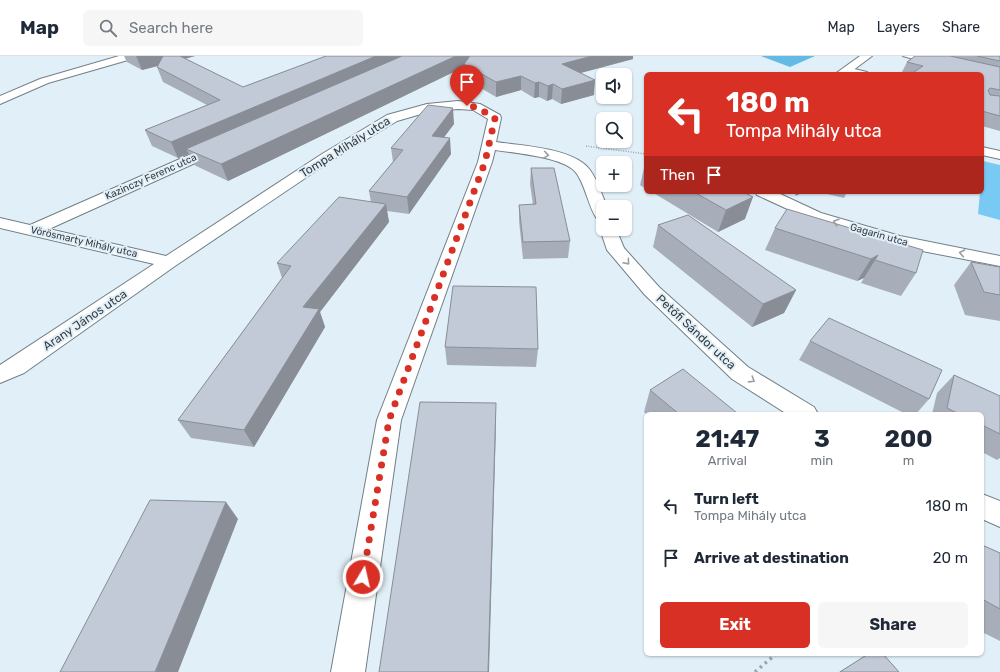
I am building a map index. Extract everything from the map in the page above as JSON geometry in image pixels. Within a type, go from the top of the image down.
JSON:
[{"type":"street","points":[[0,100],[44,81],[131,56]]},
{"type":"street","points":[[844,72],[868,56]]},
{"type":"street","name":"Tompa Mihály utca","points":[[169,262],[327,157],[392,118],[427,108],[458,106],[476,107],[495,118],[485,162],[389,420],[348,672]]},
{"type":"street","name":"Kazinczy Ferenc utca","points":[[12,228],[228,142]]},
{"type":"street","points":[[489,145],[556,156],[576,164],[584,172],[596,200]]},
{"type":"street","points":[[984,151],[1000,155]]},
{"type":"street","name":"Gagarin utca","points":[[767,194],[815,216],[897,241],[1000,261]]},
{"type":"street","name":"Vörösmarty Mihály utca","points":[[12,228],[169,262]]},
{"type":"street","name":"Petőfi Sándor utca","points":[[611,236],[616,250],[652,291],[740,373],[803,412]]},
{"type":"street","name":"Arany János utca","points":[[0,375],[16,367],[169,262]]},
{"type":"street","points":[[984,507],[1000,514]]},
{"type":"lane","points":[[906,56],[938,63]]},
{"type":"path","points":[[452,88],[460,79],[467,76]]},
{"type":"path","points":[[755,672],[774,656]]},
{"type":"shaded area","points":[[761,56],[815,56],[790,67]]},
{"type":"shaded area","points":[[984,161],[1000,165],[1000,220],[978,214],[980,194],[984,194]]},
{"type":"building","points":[[163,56],[180,56],[243,87],[326,56],[376,56],[171,142],[145,130],[220,100],[157,67]]},
{"type":"building","points":[[402,56],[456,56],[221,164],[186,149]]},
{"type":"building","points":[[470,56],[592,56],[562,64],[595,80],[562,89],[553,84],[548,86],[539,82],[535,83],[521,76],[496,82],[464,64]]},
{"type":"building","points":[[915,56],[950,56],[1000,67],[1000,90],[990,88],[988,90],[990,95],[1000,96],[1000,116],[984,112],[984,72],[914,72],[923,66],[907,62]]},
{"type":"building","points":[[977,56],[1000,56],[1000,61]]},
{"type":"building","points":[[428,105],[453,108],[432,136],[450,138],[407,197],[369,191],[403,150],[391,148]]},
{"type":"building","points":[[531,168],[554,168],[570,241],[523,242],[519,205],[536,204]]},
{"type":"building","points":[[698,194],[747,194],[753,197],[726,210]]},
{"type":"building","points":[[339,197],[386,204],[303,307],[319,309],[244,430],[178,420],[291,266],[277,263]]},
{"type":"building","points":[[787,209],[923,250],[916,273],[875,260],[878,255],[871,259],[775,228]]},
{"type":"building","points":[[688,215],[796,290],[763,304],[658,225]]},
{"type":"building","points":[[971,262],[1000,267],[1000,295],[984,292]]},
{"type":"building","points":[[453,286],[536,287],[538,349],[445,347]]},
{"type":"building","points":[[829,318],[942,370],[929,399],[810,341]]},
{"type":"building","points":[[683,369],[736,412],[677,412],[650,390]]},
{"type":"building","points":[[954,375],[1000,396],[1000,434],[984,426],[984,412],[955,412],[947,408]]},
{"type":"building","points":[[420,402],[496,403],[488,672],[379,672]]},
{"type":"building","points":[[150,500],[226,502],[155,672],[60,672]]},
{"type":"building","points":[[984,546],[1000,553],[1000,609],[984,600]]},
{"type":"building","points":[[865,656],[885,656],[899,672],[840,672]]},
{"type":"route","points":[[363,577],[389,420],[485,162],[495,118],[476,107],[467,106]]}]
